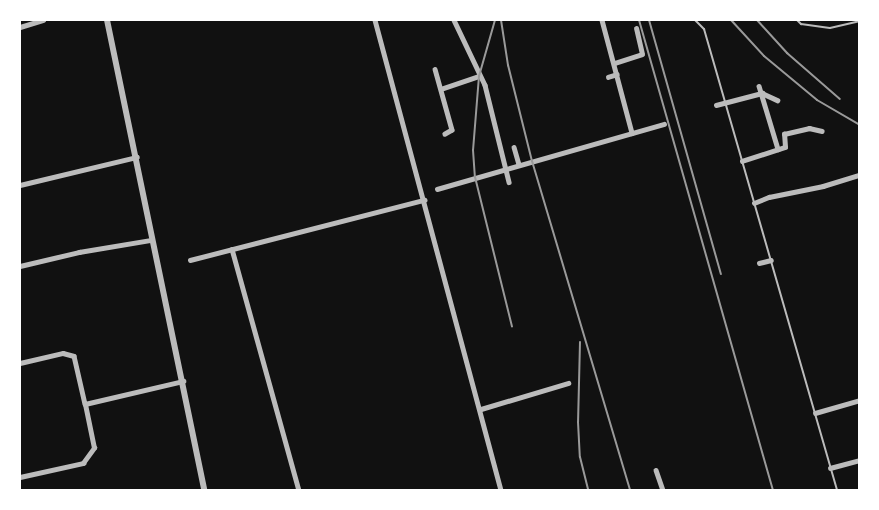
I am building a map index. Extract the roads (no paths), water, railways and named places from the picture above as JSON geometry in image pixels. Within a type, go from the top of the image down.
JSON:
[{"type":"street","points":[[20,27],[43,20]]},
{"type":"street","points":[[107,20],[204,490]]},
{"type":"street","points":[[375,20],[501,490]]},
{"type":"street","points":[[454,20],[485,86],[509,182]]},
{"type":"street","points":[[602,20],[632,133]]},
{"type":"street","points":[[615,63],[642,54],[636,28]]},
{"type":"street","points":[[435,69],[452,130],[445,134]]},
{"type":"street","points":[[608,77],[617,74]]},
{"type":"street","points":[[441,89],[479,76]]},
{"type":"street","points":[[759,86],[778,149]]},
{"type":"street","points":[[716,105],[762,93],[777,100]]},
{"type":"street","points":[[437,189],[664,124]]},
{"type":"street","points":[[742,161],[785,147],[784,134],[808,128],[822,131]]},
{"type":"street","points":[[514,147],[519,164]]},
{"type":"street","points":[[20,185],[137,158]]},
{"type":"street","points":[[754,203],[769,197],[823,186],[860,175]]},
{"type":"street","points":[[190,260],[424,200]]},
{"type":"street","points":[[20,266],[79,252],[151,240]]},
{"type":"street","points":[[232,249],[299,490]]},
{"type":"street","points":[[759,263],[771,260]]},
{"type":"street","points":[[20,363],[63,353],[74,356],[94,448],[83,463],[20,477]]},
{"type":"street","points":[[85,404],[183,381]]},
{"type":"street","points":[[481,409],[568,383]]},
{"type":"street","points":[[815,413],[860,400]]},
{"type":"street","points":[[830,468],[860,460]]},
{"type":"street","points":[[656,470],[663,490]]},
{"type":"lane","points":[[695,20],[704,29],[837,490]]},
{"type":"lane","points":[[797,20],[801,24],[830,28],[860,21]]},
{"type":"railway","points":[[495,20],[479,76],[473,150],[475,177],[512,327]]},
{"type":"railway","points":[[501,20],[508,65],[532,161],[630,490]]},
{"type":"railway","points":[[639,20],[773,490]]},
{"type":"railway","points":[[649,20],[721,274]]},
{"type":"railway","points":[[731,20],[764,56],[817,100],[860,125]]},
{"type":"railway","points":[[757,20],[787,53],[840,99]]},
{"type":"railway","points":[[580,342],[578,422],[580,457],[588,490]]}]
